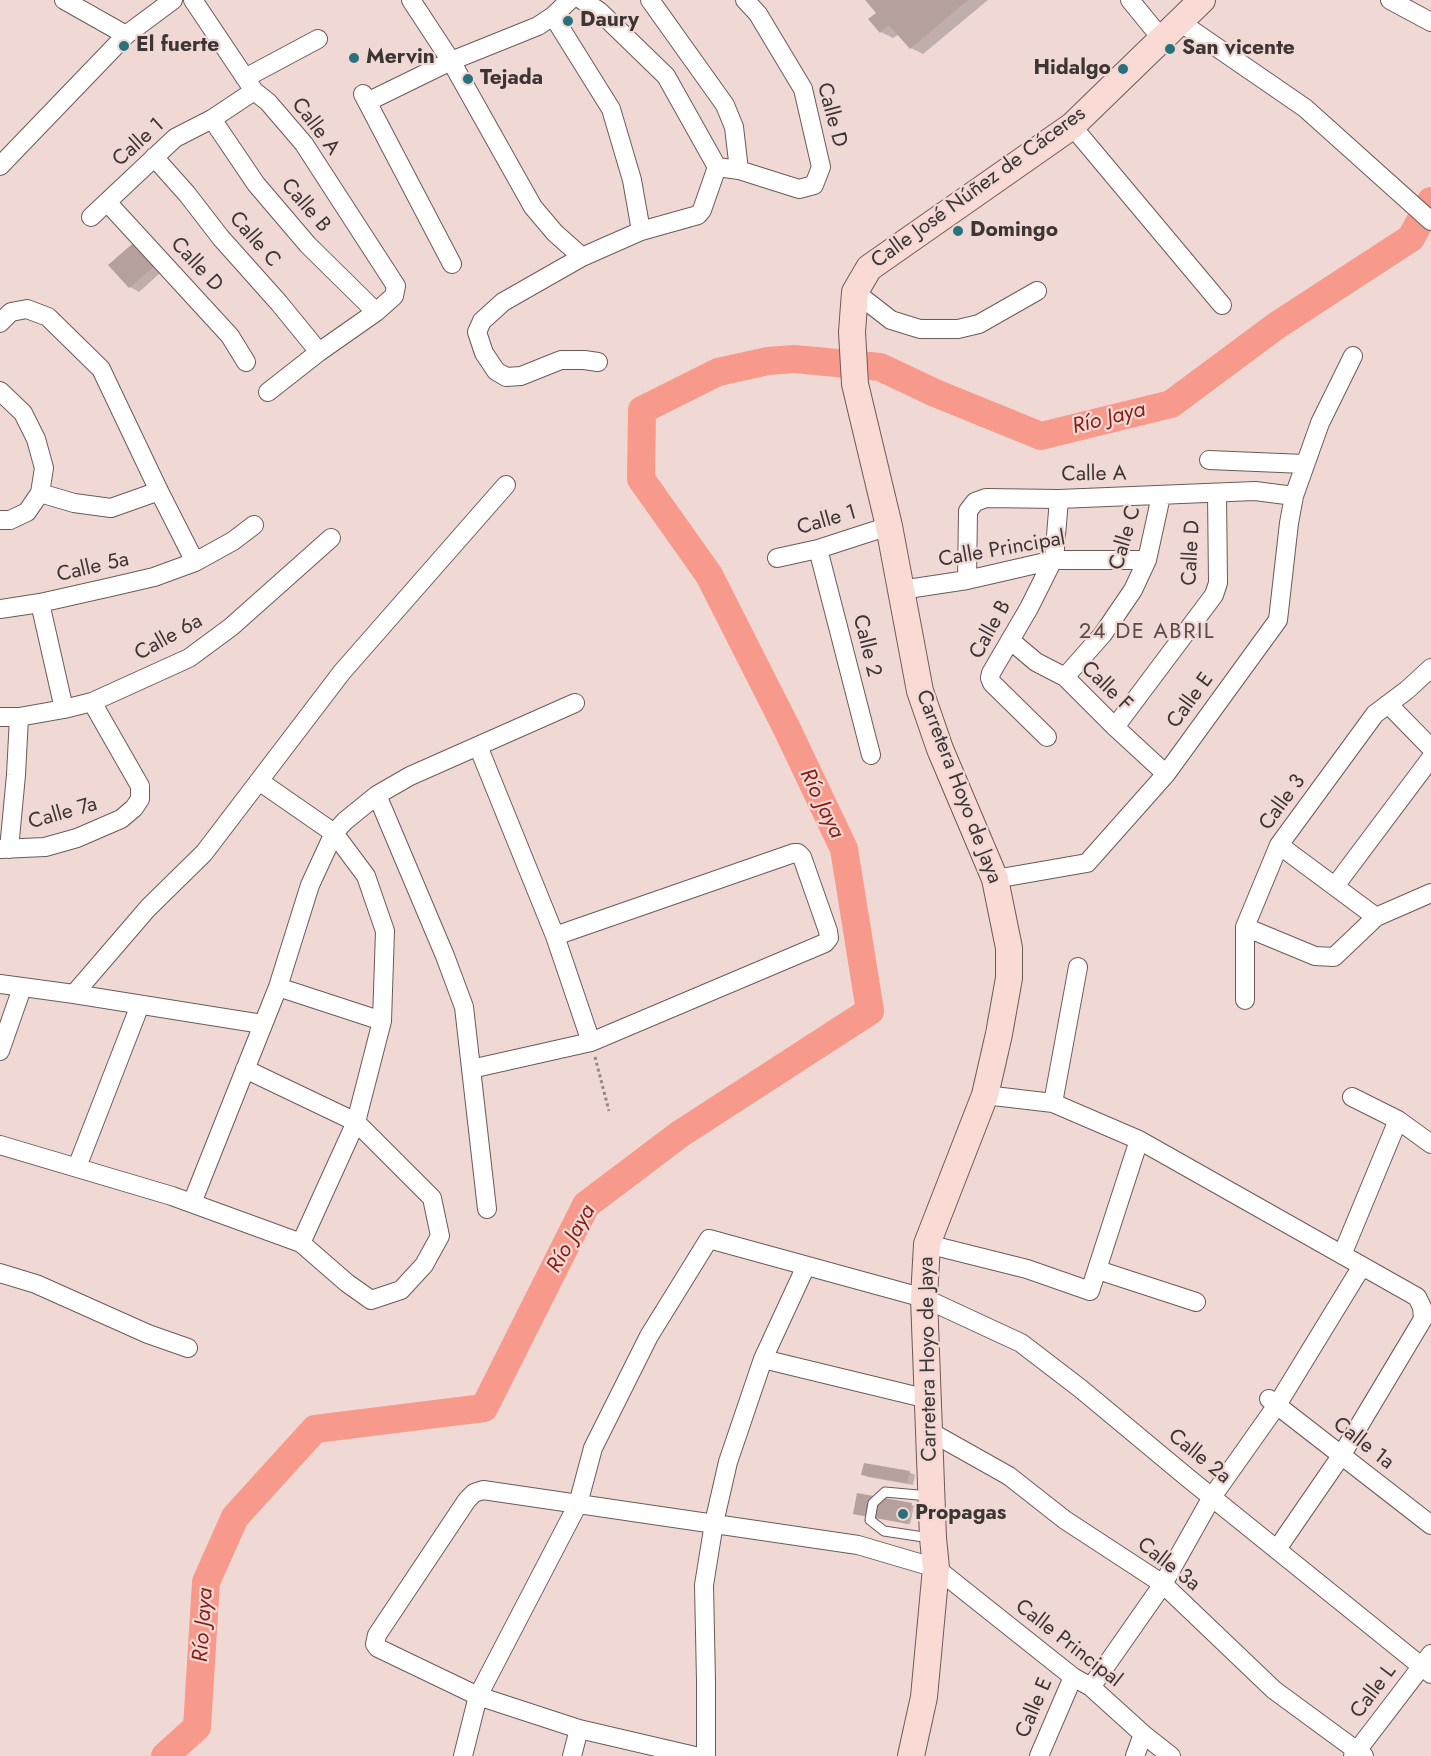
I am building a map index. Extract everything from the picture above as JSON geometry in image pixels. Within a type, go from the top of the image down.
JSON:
[{"type":"street","points":[[64,0],[126,35]]},
{"type":"street","points":[[0,165],[126,35],[173,0]]},
{"type":"street","name":"Calle A","points":[[193,0],[250,84],[304,144],[396,286],[394,296],[376,312]]},
{"type":"street","points":[[411,0],[451,61],[533,207],[555,233],[582,257]]},
{"type":"street","points":[[452,264],[440,237],[365,98],[538,26],[570,0]]},
{"type":"street","points":[[582,0],[599,11],[666,76],[717,167],[702,210],[698,215],[641,231],[582,257],[502,302],[482,321],[477,332],[484,353],[496,371],[506,377],[521,376],[561,360],[598,362]]},
{"type":"street","points":[[650,0],[725,105],[734,127],[739,170],[717,167]]},
{"type":"street","name":"Calle D","points":[[739,170],[799,189],[814,184],[821,166],[803,89],[758,14],[745,0]]},
{"type":"street","points":[[1130,0],[1170,30],[1305,108],[1431,221]]},
{"type":"street","name":"Calle José Núñez de Cáceres","points":[[855,384],[852,332],[855,292],[869,268],[1072,126],[1202,0]]},
{"type":"street","points":[[1390,0],[1431,22]]},
{"type":"street","points":[[553,16],[611,109],[632,180],[641,231]]},
{"type":"street","name":"Calle 1","points":[[91,217],[175,138],[212,119],[250,84],[318,39]]},
{"type":"street","name":"Calle B","points":[[212,119],[256,184],[308,245],[376,312]]},
{"type":"street","points":[[1072,126],[1222,304]]},
{"type":"street","name":"Calle C","points":[[154,158],[187,194],[221,238],[319,352]]},
{"type":"street","name":"Calle D","points":[[107,202],[230,336],[246,362]]},
{"type":"street","points":[[855,292],[891,320],[920,329],[958,329],[979,324],[1037,291]]},
{"type":"street","points":[[0,323],[11,312],[27,309],[48,317],[101,369],[195,562]]},
{"type":"street","points":[[268,392],[376,312]]},
{"type":"street","name":"Calle E","points":[[995,879],[1087,863],[1166,774],[1278,620],[1294,496],[1320,423],[1353,356]]},
{"type":"street","name":"Carretera Hoyo de Jaya","points":[[855,384],[889,526],[920,691],[940,749],[995,879],[1009,948],[1009,978],[986,1095],[927,1244],[924,1298],[936,1568],[924,1697],[911,1756]]},
{"type":"street","points":[[0,391],[23,413],[36,439],[44,468],[40,493],[27,512],[10,520],[0,520]]},
{"type":"street","points":[[1209,460],[1304,464]]},
{"type":"street","points":[[74,994],[148,908],[204,853],[342,672],[506,485]]},
{"type":"street","points":[[40,493],[74,503],[111,508],[159,491]]},
{"type":"street","name":"Calle A","points":[[967,580],[968,511],[975,502],[986,498],[1059,499],[1255,491],[1294,496]]},
{"type":"street","name":"Calle D","points":[[1115,727],[1214,595],[1218,583],[1217,494]]},
{"type":"street","name":"Calle C","points":[[1065,677],[1103,634],[1133,590],[1147,560],[1161,496]]},
{"type":"street","name":"Calle B","points":[[1047,737],[992,683],[990,678],[1053,561],[1059,499]]},
{"type":"street","name":"Calle 5a","points":[[0,609],[40,603],[154,577],[195,562],[234,541],[254,525]]},
{"type":"street","name":"Calle 1","points":[[777,558],[818,549],[889,526]]},
{"type":"street","name":"Calle 6a","points":[[0,717],[19,717],[64,710],[92,702],[189,658],[231,627],[330,538]]},
{"type":"street","name":"Calle 2","points":[[818,549],[871,755]]},
{"type":"street","name":"Calle Principal","points":[[901,590],[967,580],[1053,561],[1147,560]]},
{"type":"street","points":[[40,603],[64,710]]},
{"type":"street","name":"Calle F","points":[[1010,640],[1036,662],[1065,677],[1166,774]]},
{"type":"street","name":"Calle 3","points":[[1245,1000],[1245,927],[1279,845],[1375,714],[1431,668]]},
{"type":"street","name":"Calle 7a","points":[[5,849],[45,847],[77,838],[121,819],[141,799],[140,786],[92,702]]},
{"type":"street","points":[[192,1203],[278,987],[310,885],[334,833],[377,795],[410,776],[574,703]]},
{"type":"street","points":[[1388,704],[1431,748]]},
{"type":"street","points":[[5,849],[8,775],[19,717]]},
{"type":"street","points":[[478,746],[555,936],[591,1042]]},
{"type":"street","points":[[1335,886],[1431,758]]},
{"type":"street","points":[[259,781],[334,833],[366,876],[385,931],[382,1021],[356,1122],[302,1243]]},
{"type":"street","points":[[377,795],[446,956],[464,1007],[487,1209]]},
{"type":"street","points":[[1279,845],[1376,917]]},
{"type":"street","points":[[471,1069],[591,1042],[825,943],[829,938],[802,857],[798,853],[555,936]]},
{"type":"street","points":[[1245,927],[1315,956],[1334,957],[1376,917],[1431,893]]},
{"type":"street","points":[[1053,1103],[1078,967]]},
{"type":"street","points":[[0,984],[262,1024]]},
{"type":"street","points":[[278,987],[382,1021]]},
{"type":"street","points":[[0,1051],[22,988]]},
{"type":"street","points":[[77,1167],[140,1005]]},
{"type":"street","points":[[0,1145],[192,1203],[302,1243],[347,1283],[371,1300],[401,1290],[424,1265],[440,1236],[432,1198],[356,1122],[245,1068]]},
{"type":"street","points":[[986,1095],[1053,1103],[1139,1140],[1417,1297],[1422,1307],[1423,1319],[1341,1456],[1277,1549]]},
{"type":"street","points":[[1352,1096],[1398,1120],[1431,1144]]},
{"type":"street","points":[[1342,1255],[1398,1120]]},
{"type":"street","points":[[927,1244],[1027,1269],[1087,1291],[1092,1289],[1139,1140]]},
{"type":"street","name":"Calle 2a","points":[[578,1504],[593,1448],[649,1336],[709,1239],[924,1298],[1021,1343],[1277,1549],[1428,1665]]},
{"type":"street","points":[[706,1756],[704,1585],[714,1523],[728,1462],[763,1359],[806,1266]]},
{"type":"street","points":[[1090,1688],[1163,1584],[1212,1497],[1362,1266]]},
{"type":"street","points":[[1098,1270],[1196,1302]]},
{"type":"street","points":[[0,1273],[36,1284],[148,1334],[188,1348]]},
{"type":"street","points":[[763,1359],[928,1399]]},
{"type":"street","name":"Calle 1a","points":[[1272,1402],[1431,1525]]},
{"type":"street","name":"Calle 3a","points":[[929,1431],[1009,1476],[1065,1520],[1163,1584],[1274,1690],[1358,1754]]},
{"type":"street","points":[[695,1756],[579,1729],[478,1696],[378,1648],[375,1644],[377,1635],[467,1500],[474,1493],[483,1491],[858,1545],[936,1568]]},
{"type":"street","points":[[463,1756],[478,1696],[578,1504]]},
{"type":"street","name":"Calle Principal","points":[[936,1568],[1090,1688],[1171,1756]]},
{"type":"street","name":"Calle L","points":[[1358,1754],[1428,1665]]},
{"type":"street","name":"Calle E","points":[[1039,1756],[1073,1677]]},
{"type":"street","points":[[572,1756],[579,1729]]},
{"type":"street","points":[[1136,1756],[1143,1734]]},
{"type":"lane","points":[[932,1496],[885,1492],[873,1503],[870,1520],[884,1531],[933,1538]]},
{"type":"path","points":[[591,1042],[609,1111]]},
{"type":"building","points":[[865,0],[968,0],[910,49],[889,25],[880,33],[868,19],[876,13]]},
{"type":"building","points":[[138,239],[159,262],[129,288],[108,265]]},
{"type":"building","points":[[864,1463],[910,1471],[907,1483],[861,1475]]},
{"type":"building","points":[[857,1493],[912,1503],[908,1524],[853,1514]]},
{"type":"waterway","name":"Río Jaya","points":[[165,1756],[197,1727],[206,1582],[235,1517],[315,1429],[484,1408],[586,1205],[680,1134],[870,1011],[844,849],[787,729],[709,575],[641,479],[642,410],[718,372],[768,361],[794,359],[880,367],[935,393],[1041,436],[1171,404],[1276,326],[1411,238],[1431,201]]},
{"type":"place","name":"Daury","points":[[568,21]]},
{"type":"place","name":"El fuerte","points":[[124,46]]},
{"type":"place","name":"San vicente","points":[[1170,49]]},
{"type":"place","name":"Mervin","points":[[354,58]]},
{"type":"place","name":"Hidalgo","points":[[1123,69]]},
{"type":"place","name":"Tejada","points":[[468,79]]},
{"type":"place","name":"Domingo","points":[[958,231]]},
{"type":"place","name":"Propagas","points":[[903,1514]]},
{"type":"district","name":"24 DE ABRIL","points":[[1147,633]]}]
